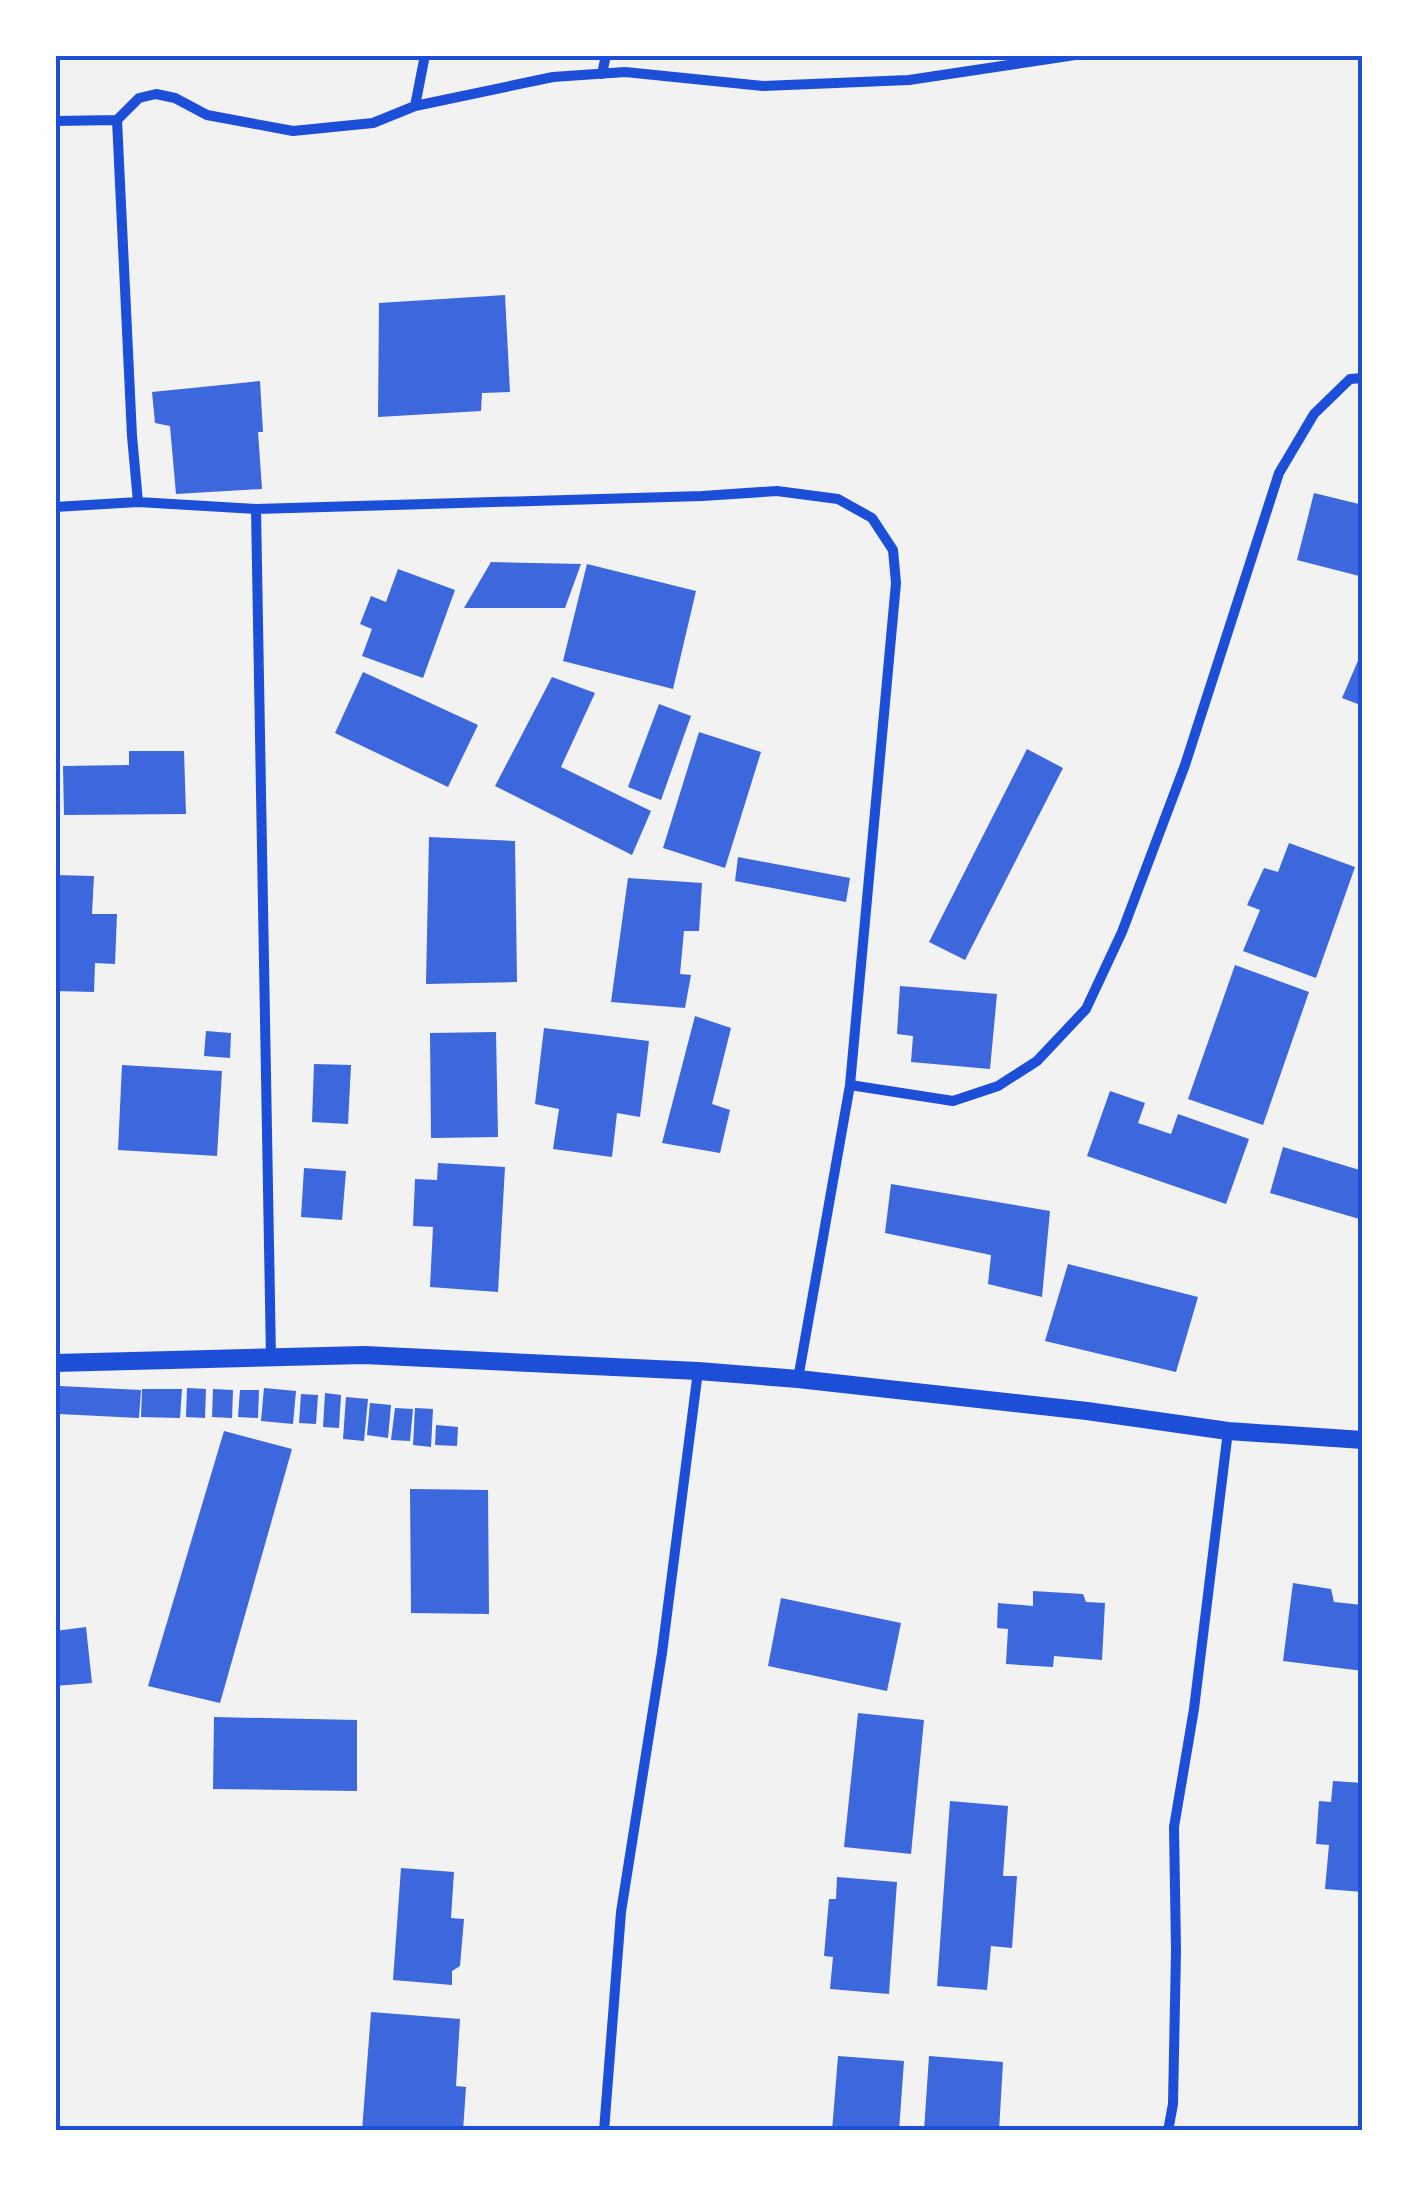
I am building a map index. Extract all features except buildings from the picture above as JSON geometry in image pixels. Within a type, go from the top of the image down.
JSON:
[{"type":"street","points":[[415,106],[425,55]]},
{"type":"street","points":[[602,74],[606,55]]},
{"type":"street","points":[[55,121],[117,120],[139,98],[156,94],[176,98],[207,115],[293,132],[373,123],[415,106],[553,77],[625,72],[763,86],[909,80],[1075,55]]},
{"type":"street","points":[[117,120],[138,502]]},
{"type":"street","points":[[850,1085],[954,1101],[998,1086],[1037,1061],[1086,1009],[1122,932],[1185,765],[1279,474],[1314,414],[1350,379],[1363,378]]},
{"type":"street","points":[[55,507],[138,502],[256,509],[702,496],[777,490],[838,499],[872,518],[892,550],[896,583],[850,1085],[798,1379]]},
{"type":"street","points":[[256,509],[272,1358]]},
{"type":"street","points":[[55,1363],[364,1355],[698,1371],[798,1379],[1228,1431],[1363,1440]]},
{"type":"street","points":[[604,2131],[621,1912],[662,1653],[698,1371]]},
{"type":"street","points":[[1168,2131],[1173,2104],[1176,1952],[1174,1826],[1194,1709],[1228,1431]]}]
